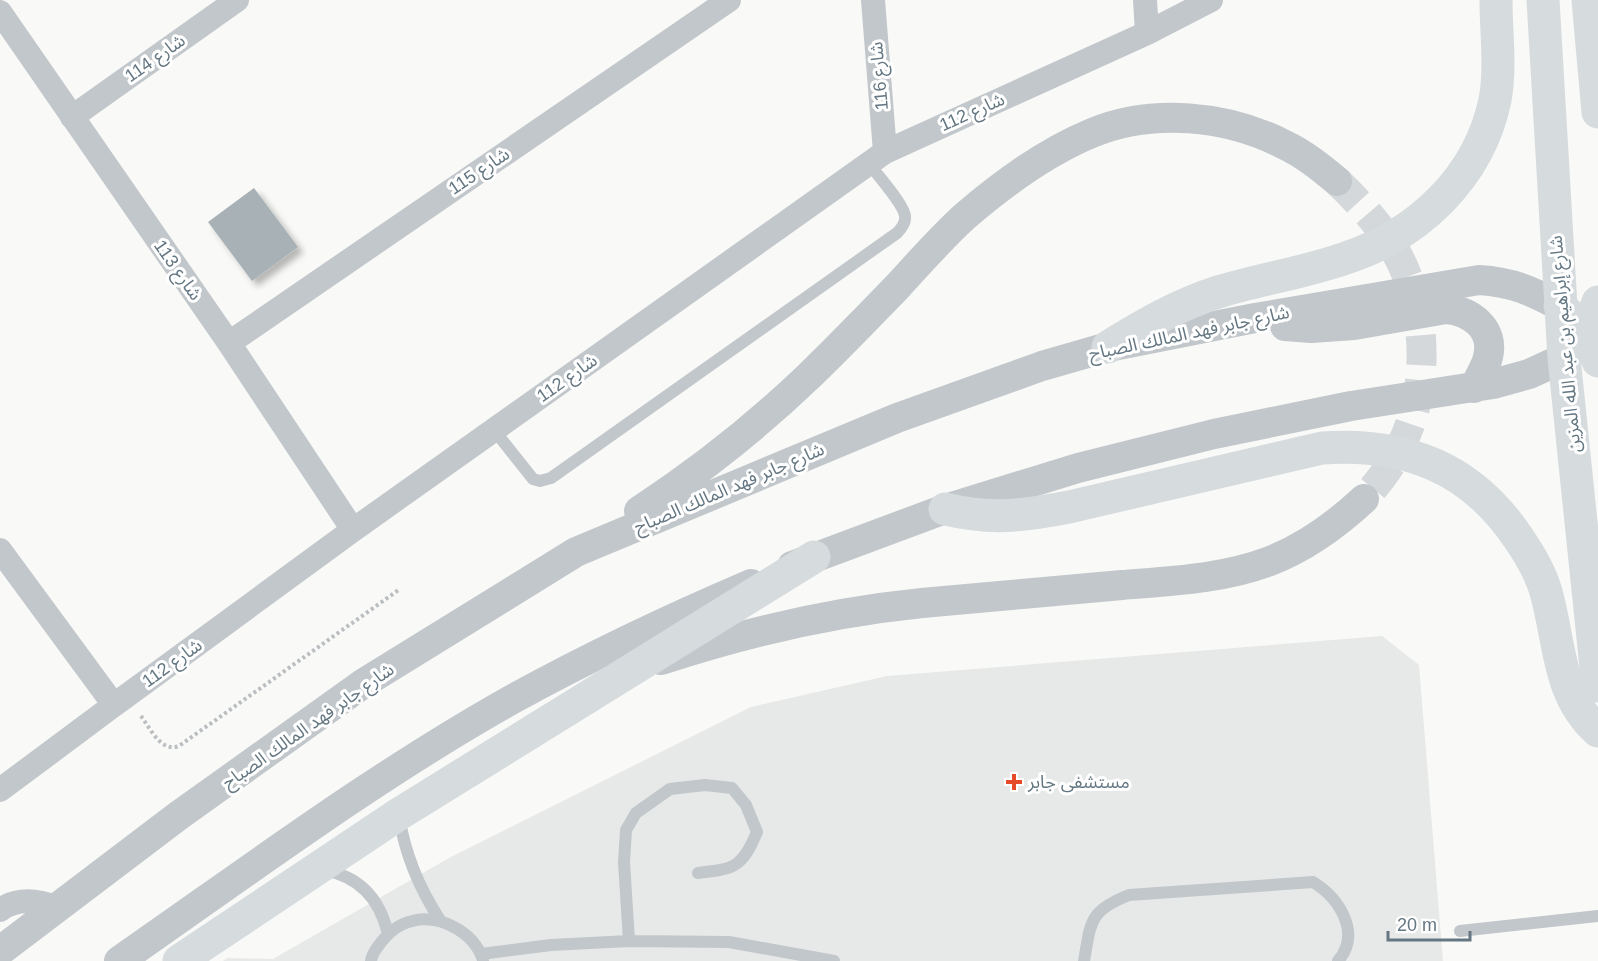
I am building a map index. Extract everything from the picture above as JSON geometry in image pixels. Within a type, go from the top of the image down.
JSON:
[{"type":"main road","points":[[1108,347],[1139,327],[1195,300],[1366,251],[1404,230],[1438,203],[1468,168],[1480,148],[1489,123],[1495,98],[1497,70],[1496,0]]},
{"type":"main road","name":"شارع إبراهيم بن عبد الله المزين","points":[[1543,0],[1564,358],[1598,686]]},
{"type":"main road","points":[[1588,0],[1598,112]]},
{"type":"main road","points":[[1592,347],[1598,302]]},
{"type":"main road","points":[[1560,306],[1592,347]]},
{"type":"main road","points":[[1564,358],[1592,347]]},
{"type":"main road","points":[[945,509],[985,516],[1027,515],[1322,448],[1351,446],[1379,448],[1410,455],[1448,471],[1467,483],[1499,513],[1513,530],[1526,550],[1546,591],[1563,676],[1570,695],[1598,731]]},
{"type":"main road","points":[[179,961],[399,814],[813,557]]},
{"type":"street","name":"شارع 114","points":[[72,117],[237,0]]},
{"type":"street","name":"شارع 115","points":[[229,343],[729,0]]},
{"type":"street","name":"شارع 116","points":[[873,0],[877,158]]},
{"type":"street","points":[[1145,0],[1148,33]]},
{"type":"street","name":"شارع 112","points":[[0,790],[352,530],[877,158],[1148,33],[1211,0]]},
{"type":"street","name":"شارع 113","points":[[0,12],[229,343],[352,530]]},
{"type":"street","points":[[576,552],[674,488],[765,416],[808,377],[930,249],[964,217],[1030,168],[1092,133],[1117,125],[1161,119],[1197,119],[1224,123],[1284,144],[1312,160],[1337,180]]},
{"type":"street","name":"شارع جابر فهد المالك الصباح","points":[[0,951],[178,816],[364,684],[576,552],[897,418],[1042,366],[1108,347],[1255,318],[1479,280],[1508,282],[1560,306]]},
{"type":"street","points":[[1255,318],[1290,327],[1332,327],[1446,309],[1458,310],[1478,321],[1489,342],[1489,354],[1474,388]]},
{"type":"street","points":[[119,961],[322,820],[438,744],[510,701],[659,623],[813,557],[945,509],[1078,468],[1214,434],[1351,406],[1474,388],[1529,374],[1564,358]]},
{"type":"street","points":[[632,669],[743,635],[857,611],[1185,579],[1241,570],[1295,550],[1328,529],[1364,499]]},
{"type":"street","points":[[0,550],[120,701]]},
{"type":"street","points":[[0,910],[8,905],[29,901],[39,901],[58,908]]},
{"type":"lane","points":[[494,430],[533,479],[540,481],[551,478],[878,246],[901,229],[905,218],[903,209],[877,158]]},
{"type":"lane","points":[[629,941],[624,862],[625,841],[626,830],[636,813],[670,789],[705,785],[732,788],[746,805],[757,832],[748,853],[728,869],[698,873]]},
{"type":"lane","points":[[399,814],[412,870],[440,920]]},
{"type":"lane","points":[[319,869],[334,872],[360,884],[379,906],[388,934]]},
{"type":"lane","points":[[1084,961],[1089,929],[1096,914],[1108,904],[1129,895],[1313,882],[1334,898],[1344,914],[1349,936],[1345,953],[1338,961]]},
{"type":"lane","points":[[1460,931],[1598,916]]},
{"type":"lane","points":[[371,961],[372,955],[388,934],[412,921],[440,920],[464,932],[482,958],[551,945],[629,941],[729,942],[834,961]]},
{"type":"path","points":[[120,701],[162,744],[166,747],[175,747],[400,589]]},
{"type":"shaded area","name":"مستشفى جابر","points":[[1382,636],[1419,665],[1443,961],[223,961],[227,958],[273,959],[449,858],[751,707],[887,676]]},
{"type":"building","points":[[254,188],[298,247],[252,281],[208,222]]},
{"type":"tunnel","points":[[1337,181],[1380,229],[1405,270],[1414,295],[1422,348],[1417,401],[1409,426],[1392,463],[1364,499]]},
{"type":"place","name":"مستشفى جابر","points":[[1014,782]]}]
